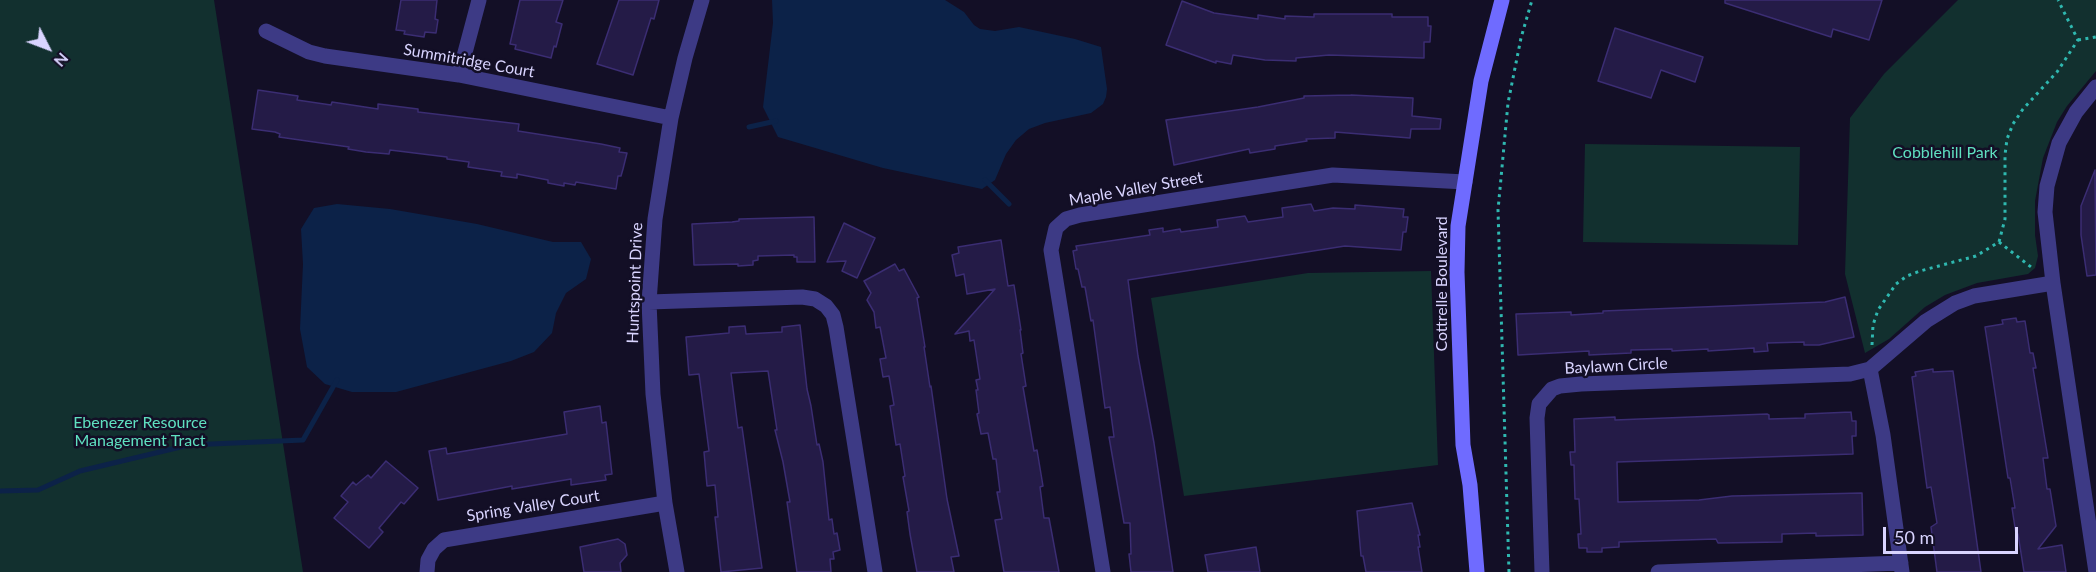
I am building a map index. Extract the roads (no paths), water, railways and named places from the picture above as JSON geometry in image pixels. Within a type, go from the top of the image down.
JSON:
[{"type":"main road","name":"Cottrelle Boulevard","points":[[1477,572],[1470,485],[1463,445],[1457,272],[1458,226],[1481,81],[1502,0]]},
{"type":"street","points":[[459,75],[479,0]]},
{"type":"street","name":"Huntspoint Drive","points":[[676,572],[653,394],[649,302],[655,219],[670,118],[702,0]]},
{"type":"street","name":"Summitridge Court","points":[[266,31],[309,52],[325,56],[459,75],[670,118]]},
{"type":"street","points":[[2096,87],[2066,127],[2047,186],[2045,212],[2053,283],[2096,572]]},
{"type":"street","name":"Maple Valley Street","points":[[1103,572],[1051,250],[1056,228],[1066,219],[1080,214],[1333,175],[1465,182]]},
{"type":"street","name":"Baylawn Circle","points":[[1542,572],[1537,418],[1539,404],[1552,389],[1581,384],[1850,374],[1870,369],[1926,321],[1955,303],[1974,296],[2053,283]]},
{"type":"street","points":[[649,302],[802,297],[815,299],[826,306],[833,315],[836,327],[875,572]]},
{"type":"street","points":[[1658,572],[1902,568],[1870,369]]},
{"type":"street","name":"Spring Valley Court","points":[[427,572],[428,560],[434,549],[444,540],[666,503]]},
{"type":"water","points":[[772,0],[945,0],[964,12],[980,29],[995,31],[1019,27],[1101,47],[1106,97],[1103,104],[1091,113],[1045,123],[1029,129],[1016,140],[1006,154],[995,180],[982,189],[883,168],[778,137],[763,107],[773,23]]},
{"type":"water","points":[[337,204],[390,209],[477,224],[553,242],[581,242],[591,259],[586,279],[566,293],[556,313],[552,333],[534,352],[511,361],[396,392],[352,392],[325,384],[307,367],[300,329],[303,264],[301,229],[314,208]]},
{"type":"waterway","points":[[749,127],[776,121]]},
{"type":"waterway","points":[[985,180],[1009,204]]},
{"type":"waterway","points":[[0,491],[38,490],[80,471],[189,445],[303,440],[337,380]]},
{"type":"park label","name":"Cobblehill Park","points":[[1945,153]]},
{"type":"park label","name":"Ebenezer Resource Management Tract","points":[[140,432]]}]
